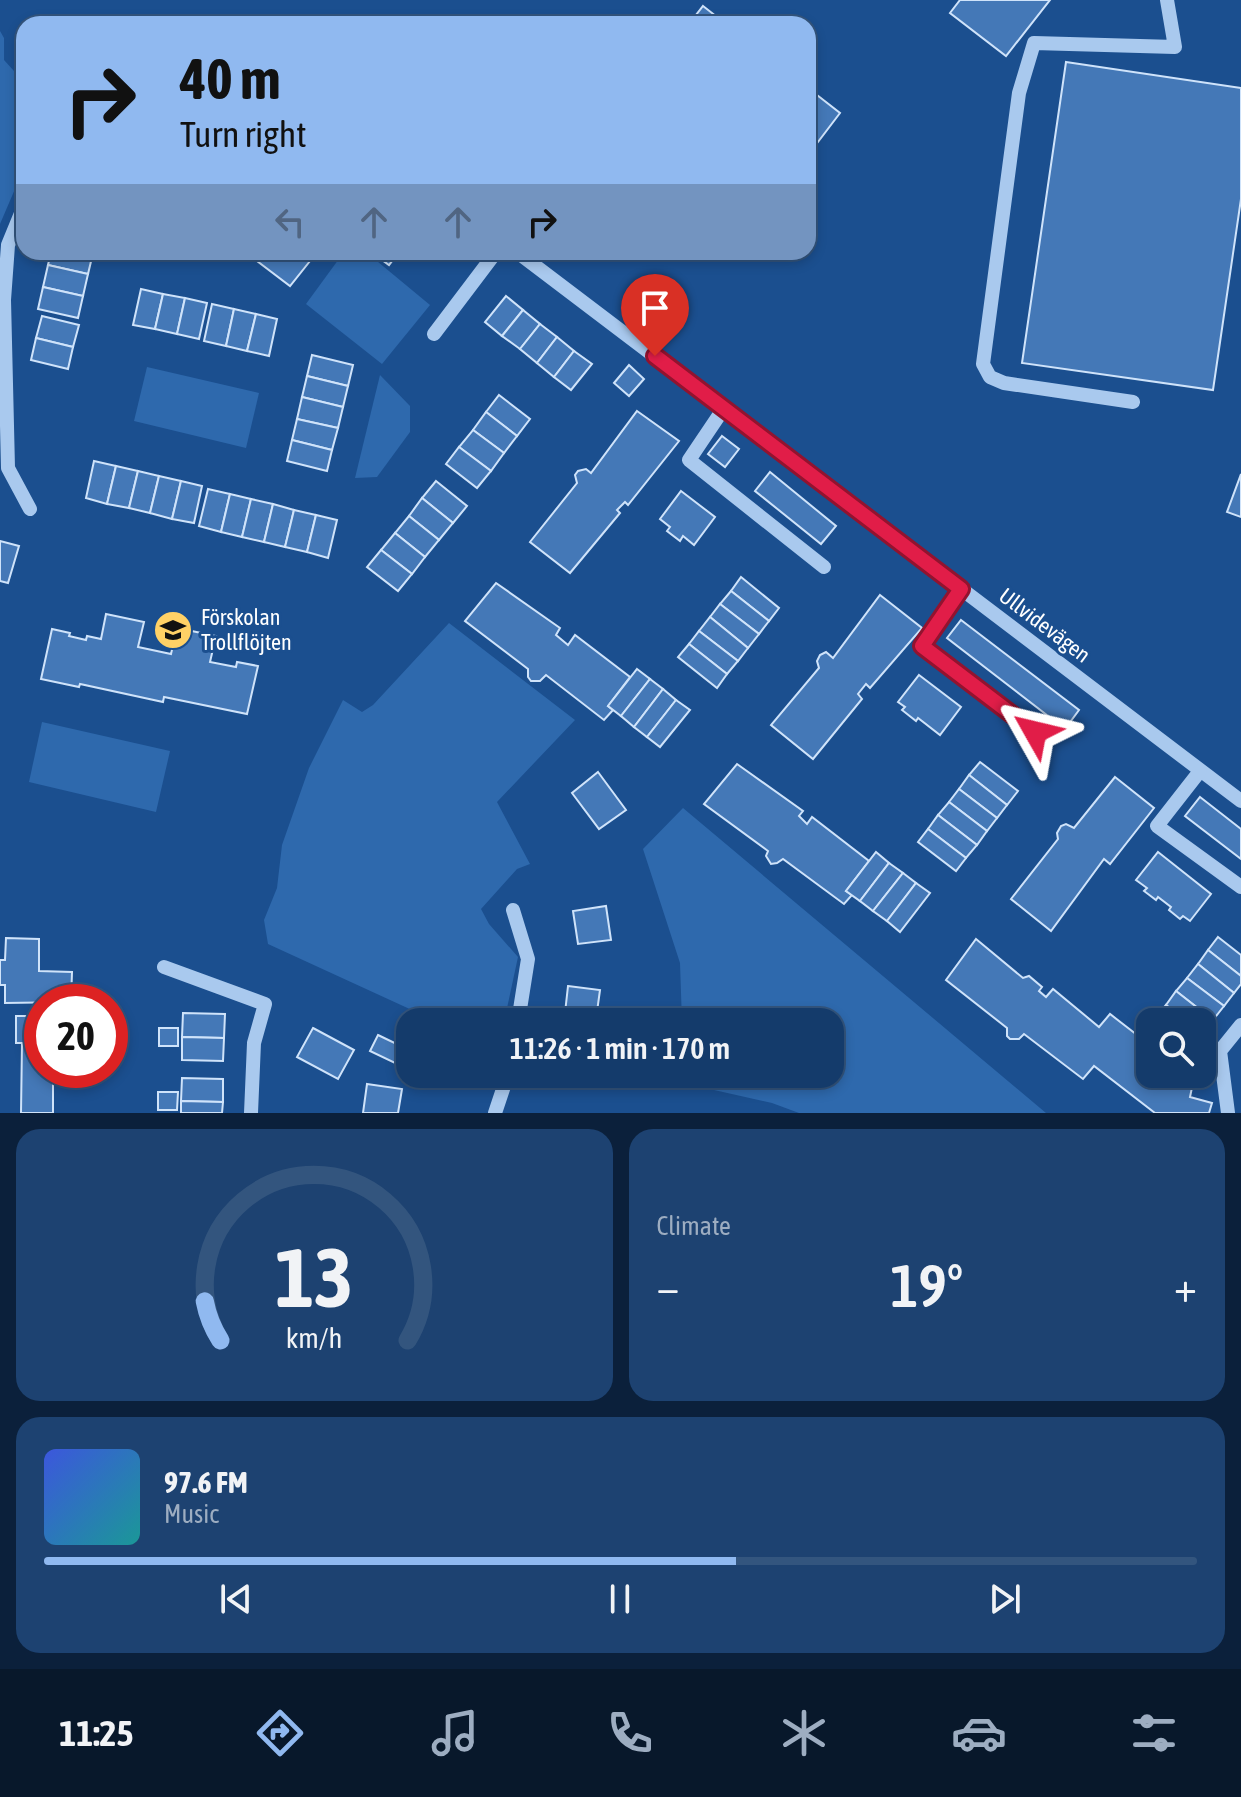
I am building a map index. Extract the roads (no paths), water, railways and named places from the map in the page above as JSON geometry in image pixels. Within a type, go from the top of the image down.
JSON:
[{"type":"street","points":[[1133,402],[1004,383],[990,377],[983,364],[1019,93],[1034,43],[1175,47],[1167,0]]},
{"type":"street","points":[[16,226],[8,245],[4,300],[8,468],[30,509]]},
{"type":"street","points":[[434,334],[490,260]]},
{"type":"street","name":"Ullvidevägen","points":[[528,260],[1241,801]]},
{"type":"street","points":[[724,408],[689,460],[824,567]]},
{"type":"street","points":[[961,589],[922,646],[1035,732]]},
{"type":"street","points":[[1200,771],[1157,826],[1241,887]]},
{"type":"street","points":[[513,910],[528,959],[520,1008]]},
{"type":"street","points":[[164,967],[265,1004],[254,1043],[251,1113]]},
{"type":"street","points":[[1228,1113],[1220,1051],[1241,1025]]},
{"type":"street","points":[[495,1113],[503,1088]]},
{"type":"place","name":"Förskolan Trollflöjten","points":[[173,630]]}]
